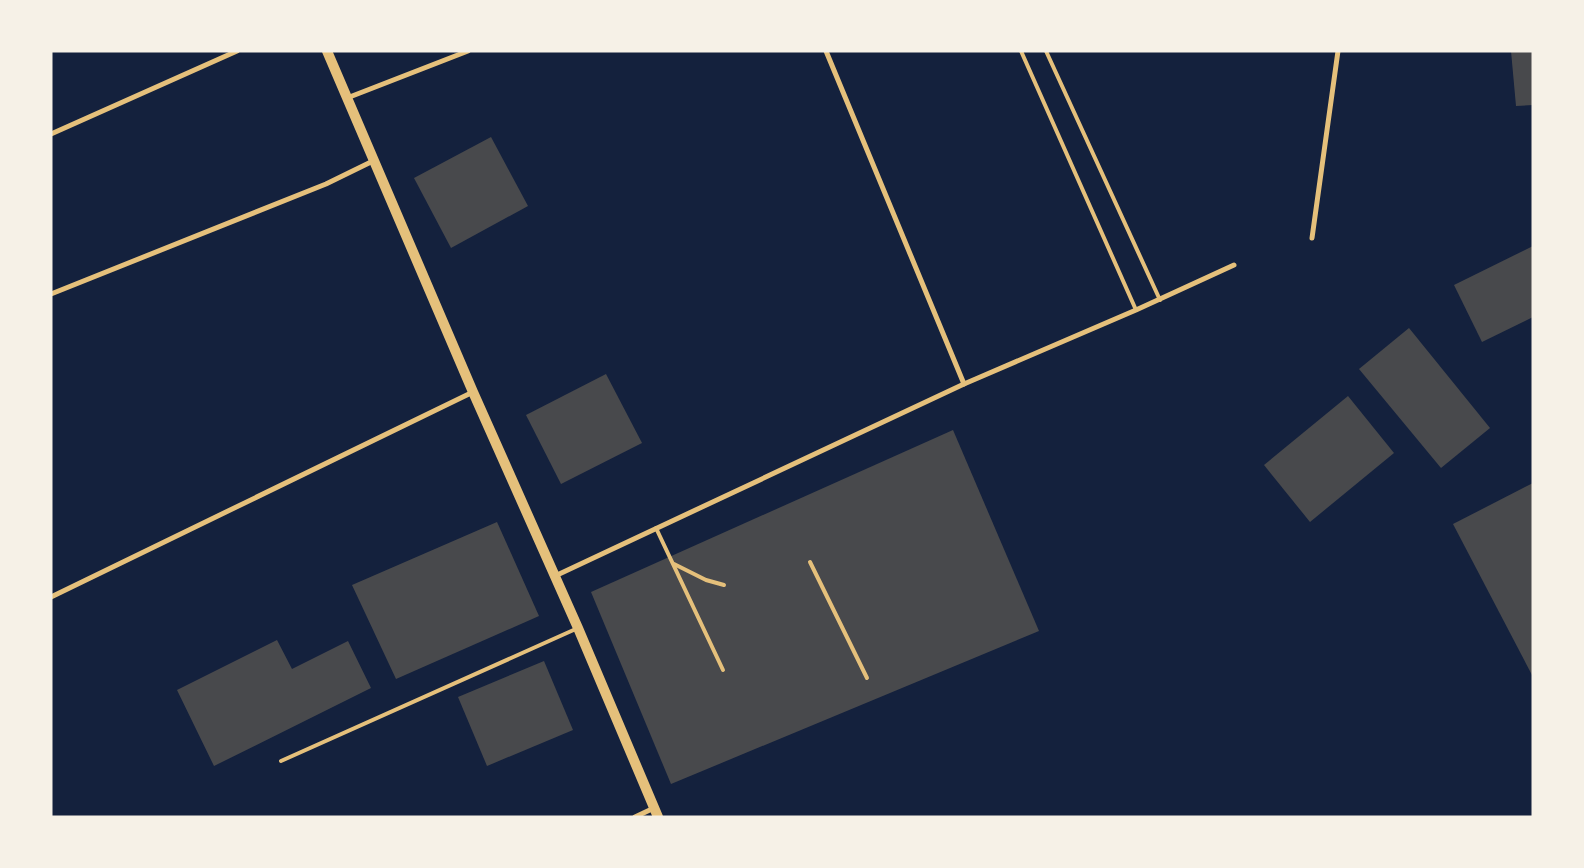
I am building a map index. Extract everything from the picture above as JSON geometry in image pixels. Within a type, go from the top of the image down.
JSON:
[{"type":"main road","points":[[327,51],[656,812]]},
{"type":"street","points":[[51,134],[237,51]]},
{"type":"street","points":[[347,98],[468,51]]},
{"type":"street","points":[[826,51],[964,384]]},
{"type":"street","points":[[1312,238],[1338,51]]},
{"type":"street","points":[[51,294],[326,184],[374,160]]},
{"type":"street","points":[[554,576],[964,384],[1160,300],[1234,265]]},
{"type":"street","points":[[51,597],[473,392]]},
{"type":"street","points":[[635,817],[656,812]]},
{"type":"lane","points":[[1021,51],[1136,310]]},
{"type":"lane","points":[[1046,51],[1160,300]]},
{"type":"lane","points":[[656,528],[723,670]]},
{"type":"lane","points":[[810,562],[867,678]]},
{"type":"lane","points":[[674,564],[706,580],[724,585]]},
{"type":"lane","points":[[281,762],[578,628]]},
{"type":"building","points":[[1511,51],[1533,51],[1533,105],[1516,106]]},
{"type":"building","points":[[491,137],[528,206],[451,248],[414,178]]},
{"type":"building","points":[[1533,246],[1533,317],[1482,342],[1454,285]]},
{"type":"building","points":[[1409,328],[1490,428],[1441,468],[1359,369]]},
{"type":"building","points":[[606,374],[642,443],[561,484],[526,415]]},
{"type":"building","points":[[1348,396],[1394,453],[1310,522],[1264,465]]},
{"type":"building","points":[[953,430],[1039,631],[671,784],[591,592]]},
{"type":"building","points":[[1533,483],[1533,677],[1453,524]]},
{"type":"building","points":[[497,522],[539,616],[396,679],[352,585]]},
{"type":"building","points":[[277,640],[292,669],[348,641],[371,688],[214,766],[177,690]]},
{"type":"building","points":[[544,661],[573,730],[487,766],[458,697]]}]
